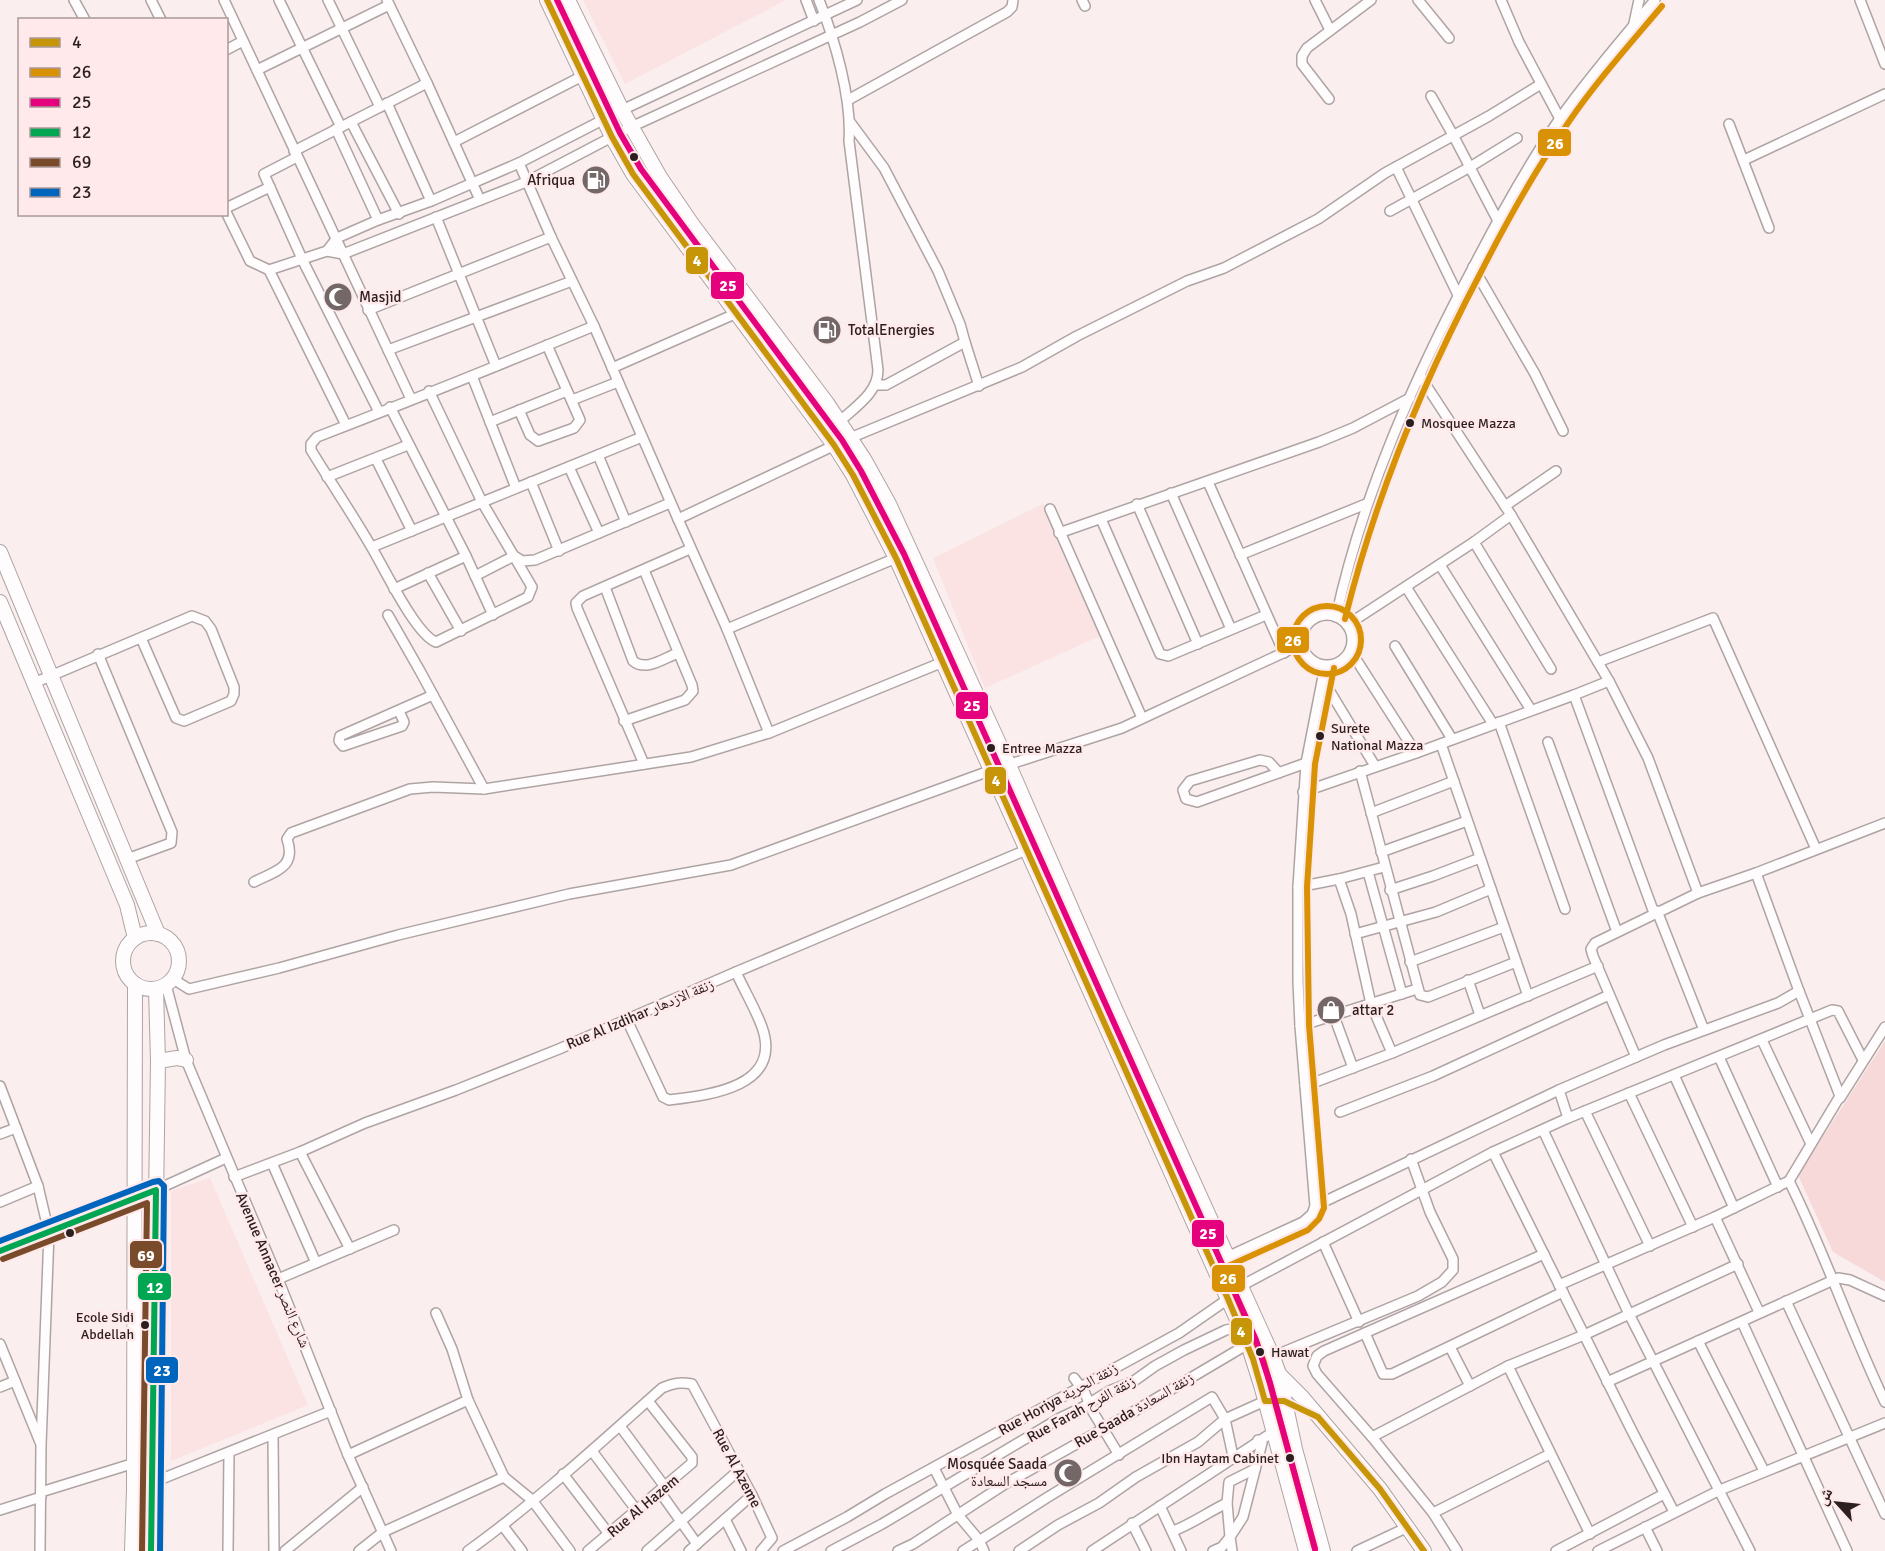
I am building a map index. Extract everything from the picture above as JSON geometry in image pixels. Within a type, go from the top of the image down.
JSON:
[{"type":"street","points":[[74,0],[84,18]]},
{"type":"street","points":[[151,0],[160,18]]},
{"type":"street","points":[[224,0],[411,399]]},
{"type":"street","points":[[279,0],[339,128],[378,220]]},
{"type":"street","points":[[328,0],[432,201]]},
{"type":"street","points":[[547,0],[612,136],[644,190],[834,445],[858,483],[896,558],[1248,1344],[1306,1551]]},
{"type":"street","points":[[568,0],[622,110],[660,177],[687,217],[813,383],[877,481],[901,527],[1273,1357],[1323,1551]]},
{"type":"street","points":[[806,0],[814,21]]},
{"type":"street","points":[[819,0],[848,100],[849,141],[878,370],[875,385],[870,393],[839,422]]},
{"type":"street","points":[[269,270],[303,261],[327,251],[337,238],[378,220],[432,201],[519,163],[622,110],[857,0]]},
{"type":"street","points":[[327,251],[343,254],[526,182],[612,136],[860,22],[902,0]]},
{"type":"street","points":[[848,100],[1009,11],[1013,0]]},
{"type":"street","points":[[1315,0],[1330,30]]},
{"type":"street","points":[[1329,99],[1302,64],[1302,56],[1307,48],[1371,0]]},
{"type":"street","points":[[1418,0],[1449,38]]},
{"type":"street","points":[[1501,0],[1515,34],[1560,119]]},
{"type":"street","points":[[1634,26],[1639,0]]},
{"type":"street","points":[[1336,617],[1366,504],[1410,398],[1458,295],[1536,154],[1591,77],[1655,0]]},
{"type":"street","points":[[1860,0],[1885,64]]},
{"type":"street","points":[[257,70],[388,3],[428,83],[480,200]]},
{"type":"street","points":[[228,49],[243,41]]},
{"type":"street","points":[[454,142],[600,67]]},
{"type":"street","points":[[379,412],[303,261],[264,174],[339,128],[428,83]]},
{"type":"street","points":[[678,519],[834,445],[1022,368],[1077,336],[1187,280],[1224,268],[1308,225],[1396,167],[1489,116],[1541,84]]},
{"type":"street","points":[[1744,160],[1885,94]]},
{"type":"street","points":[[1431,96],[1454,135],[1498,221]]},
{"type":"street","points":[[351,122],[399,214]]},
{"type":"street","points":[[850,122],[884,168],[938,271],[960,324],[979,386]]},
{"type":"street","points":[[1729,123],[1769,228]]},
{"type":"street","points":[[1390,211],[1517,138]]},
{"type":"street","points":[[519,163],[551,237],[594,326],[727,629],[769,733]]},
{"type":"street","points":[[1396,167],[1458,295]]},
{"type":"street","points":[[228,209],[270,187]]},
{"type":"street","points":[[228,214],[250,261],[269,270],[346,425]]},
{"type":"street","points":[[436,217],[496,366]]},
{"type":"street","points":[[368,310],[551,237]]},
{"type":"street","points":[[1473,267],[1535,374],[1563,431]]},
{"type":"street","points":[[388,350],[572,281]]},
{"type":"street","points":[[612,368],[737,313]]},
{"type":"street","points":[[429,391],[482,502],[532,587],[532,592],[528,597],[436,642],[426,636],[394,589],[372,547],[327,477],[311,444],[317,436],[429,391],[472,376],[594,326]]},
{"type":"street","points":[[875,385],[886,385],[964,342]]},
{"type":"street","points":[[519,410],[530,435],[538,441],[577,425],[580,420],[547,345]]},
{"type":"street","points":[[472,376],[516,488]]},
{"type":"street","points":[[1420,376],[1511,515],[1609,681],[1651,765],[1698,893]]},
{"type":"street","points":[[490,422],[519,410],[618,382]]},
{"type":"street","points":[[1059,533],[1319,442],[1353,428],[1410,398]]},
{"type":"street","points":[[390,407],[466,556],[493,615]]},
{"type":"street","points":[[372,547],[642,437]]},
{"type":"street","points":[[327,477],[408,445]]},
{"type":"street","points":[[598,455],[626,522]]},
{"type":"street","points":[[376,459],[412,531]]},
{"type":"street","points":[[569,467],[599,533]]},
{"type":"street","points":[[1504,506],[1556,471]]},
{"type":"street","points":[[531,482],[559,550]]},
{"type":"street","points":[[1208,482],[1284,653]]},
{"type":"street","points":[[1171,493],[1231,629]]},
{"type":"street","points":[[514,556],[528,562],[670,502]]},
{"type":"street","points":[[1137,504],[1198,644]]},
{"type":"street","points":[[1240,555],[1366,504]]},
{"type":"street","points":[[1050,509],[1142,718]]},
{"type":"street","points":[[1347,625],[1440,565],[1511,515]]},
{"type":"street","points":[[1101,519],[1157,650],[1164,656],[1266,615]]},
{"type":"street","points":[[1474,542],[1551,669]]},
{"type":"street","points":[[644,764],[576,603],[579,598],[690,549]]},
{"type":"street","points":[[0,552],[3,568],[51,675],[158,934]]},
{"type":"street","points":[[394,589],[466,556]]},
{"type":"street","points":[[475,576],[514,556]]},
{"type":"street","points":[[727,629],[896,558]]},
{"type":"street","points":[[1440,565],[1531,710]]},
{"type":"street","points":[[624,721],[685,700],[693,692],[644,570]]},
{"type":"street","points":[[428,573],[461,631]]},
{"type":"street","points":[[605,587],[633,660],[641,666],[647,666],[678,653]]},
{"type":"street","points":[[1406,587],[1496,723],[1564,909]]},
{"type":"street","points":[[0,602],[127,905],[135,938]]},
{"type":"street","points":[[388,615],[484,789]]},
{"type":"street","points":[[1350,650],[1340,662],[1326,666],[1319,665],[1307,657],[1302,644],[1304,629],[1314,618],[1329,615],[1347,625],[1351,633],[1350,650],[1416,753]]},
{"type":"street","points":[[34,683],[192,616],[205,621],[211,629],[234,687],[231,701],[184,721],[176,718],[141,638]]},
{"type":"street","points":[[1598,662],[1713,618],[1816,849]]},
{"type":"street","points":[[151,1551],[158,1060],[165,984],[179,968],[179,957],[176,946],[168,938],[147,933],[135,938],[124,954],[124,965],[127,975],[135,984],[145,988],[165,984],[189,989],[569,894],[730,865],[992,770],[1122,728],[1302,644]]},
{"type":"street","points":[[1395,646],[1452,739]]},
{"type":"street","points":[[98,654],[172,832],[171,843],[127,859]]},
{"type":"street","points":[[254,882],[287,864],[291,857],[287,839],[291,833],[410,789],[444,787],[484,789],[691,758],[769,733],[943,662]]},
{"type":"street","points":[[1212,1264],[1303,1222],[1312,1214],[1315,1206],[1300,1026],[1298,887],[1306,764],[1326,666]]},
{"type":"street","points":[[1323,680],[1375,766]]},
{"type":"street","points":[[1303,792],[1441,744],[1609,681]]},
{"type":"street","points":[[399,711],[404,722],[402,726],[341,745],[340,736],[434,695]]},
{"type":"street","points":[[1574,695],[1656,912],[1704,1030]]},
{"type":"street","points":[[1548,742],[1617,932]]},
{"type":"street","points":[[1441,744],[1528,996]]},
{"type":"street","points":[[1279,773],[1269,762],[1260,760],[1190,781],[1183,790],[1184,795],[1186,799],[1197,802],[1306,764]]},
{"type":"street","points":[[1360,771],[1417,989],[1422,997],[1428,997],[1516,962]]},
{"type":"street","points":[[1371,813],[1454,781]]},
{"type":"street","points":[[1381,852],[1467,820]]},
{"type":"street","points":[[1636,1057],[1598,966],[1592,950],[1593,945],[1698,893],[1885,823]]},
{"type":"street","name":"Rue Al Izdihar زنقة الازدهار","points":[[234,1177],[300,1152],[364,1123],[456,1090],[627,1020],[1044,843]]},
{"type":"street","points":[[1375,899],[1480,858]]},
{"type":"street","points":[[1298,887],[1384,867]]},
{"type":"street","points":[[1368,872],[1402,994]]},
{"type":"street","points":[[1756,873],[1810,1020],[1840,1092],[1840,1098]]},
{"type":"street","points":[[1339,879],[1356,934],[1371,1004],[1392,1053]]},
{"type":"street","points":[[1356,934],[1436,912],[1491,889]]},
{"type":"street","points":[[1410,962],[1504,927]]},
{"type":"street","points":[[1305,1086],[1392,1053],[1598,966]]},
{"type":"street","points":[[627,1020],[663,1097],[666,1099],[715,1094],[748,1081],[762,1061],[766,1049],[762,1027],[736,972]]},
{"type":"street","points":[[1468,980],[1480,1016]]},
{"type":"street","points":[[132,1551],[135,984]]},
{"type":"street","name":"Avenue Annacer شارع النصر","points":[[165,984],[186,1060],[278,1279],[348,1455],[391,1551]]},
{"type":"street","points":[[1300,1026],[1417,989]]},
{"type":"street","points":[[1315,1206],[1559,1090],[1636,1057],[1787,999],[1799,991]]},
{"type":"street","points":[[1340,1112],[1433,1076],[1610,995]]},
{"type":"street","points":[[1241,1286],[1493,1152],[1585,1111],[1832,1010],[1838,1011],[1863,1060]]},
{"type":"street","points":[[1334,1017],[1353,1068]]},
{"type":"street","points":[[1365,1333],[1383,1374],[1388,1375],[1450,1347],[1606,1265],[1715,1218],[1789,1181],[1885,1027]]},
{"type":"street","points":[[1762,1040],[1811,1144]]},
{"type":"street","points":[[1719,1057],[1778,1187]]},
{"type":"street","points":[[158,1060],[177,1058],[186,1060]]},
{"type":"street","points":[[1674,1075],[1734,1208]]},
{"type":"street","points":[[0,1086],[38,1186],[49,1233],[41,1445],[40,1551]]},
{"type":"street","points":[[1559,1090],[1569,1118]]},
{"type":"street","points":[[1629,1093],[1693,1227]]},
{"type":"street","points":[[1585,1111],[1650,1246]]},
{"type":"street","points":[[0,1134],[16,1128]]},
{"type":"street","points":[[1542,1130],[1629,1314],[1750,1551]]},
{"type":"street","points":[[300,1152],[350,1249]]},
{"type":"street","points":[[1493,1152],[1674,1512]]},
{"type":"street","points":[[0,1251],[135,1199],[226,1158]]},
{"type":"street","points":[[1255,1364],[1435,1288],[1454,1269],[1452,1256],[1430,1212],[1411,1160]]},
{"type":"street","points":[[272,1163],[316,1263]]},
{"type":"street","points":[[1789,1181],[1816,1235],[1862,1353],[1885,1402]]},
{"type":"street","points":[[0,1202],[38,1186]]},
{"type":"street","points":[[1715,1218],[1759,1312]]},
{"type":"street","points":[[278,1279],[394,1230]]},
{"type":"street","points":[[1323,1242],[1359,1322]]},
{"type":"street","points":[[1457,1551],[1433,1513],[1372,1437],[1317,1374],[1313,1366],[1317,1356],[1324,1351],[1544,1254]]},
{"type":"street","points":[[1372,1437],[1509,1366],[1584,1335],[1738,1264]]},
{"type":"street","points":[[1607,1382],[1834,1280],[1846,1278],[1885,1296]]},
{"type":"street","name":"Rue Horiya زنقة الحرية","points":[[783,1551],[1179,1333],[1228,1299]]},
{"type":"street","points":[[1786,1301],[1885,1514]]},
{"type":"street","points":[[436,1313],[452,1349],[468,1400],[504,1478],[532,1500],[570,1551]]},
{"type":"street","points":[[1742,1322],[1847,1551]]},
{"type":"street","name":"Rue Farah زنقة الفرح","points":[[831,1551],[882,1524],[1109,1391],[1134,1381],[1184,1350],[1226,1330],[1240,1327]]},
{"type":"street","points":[[1698,1341],[1764,1471]]},
{"type":"street","points":[[0,1344],[41,1445]]},
{"type":"street","name":"Rue Saada زنقة السعادة","points":[[898,1551],[913,1544],[1005,1484],[1248,1344]]},
{"type":"street","points":[[1450,1347],[1470,1386]]},
{"type":"street","points":[[1509,1366],[1590,1534]]},
{"type":"street","points":[[1279,1374],[1380,1489],[1424,1551]]},
{"type":"street","points":[[1074,1378],[1119,1455]]},
{"type":"street","points":[[0,1386],[15,1381]]},
{"type":"street","name":"Rue Al Azeme","points":[[648,1401],[662,1388],[672,1383],[692,1384],[752,1495],[772,1538],[761,1551]]},
{"type":"street","points":[[963,1551],[1212,1397],[1225,1419],[1233,1456]]},
{"type":"street","points":[[348,1455],[468,1400]]},
{"type":"street","points":[[471,1550],[503,1526],[648,1401]]},
{"type":"street","name":"Rue Al Hazem","points":[[588,1551],[690,1467],[693,1460],[648,1401]]},
{"type":"street","points":[[1019,1551],[1058,1525],[1099,1503],[1136,1477],[1198,1442],[1225,1419],[1265,1401],[1284,1401],[1318,1417]]},
{"type":"street","points":[[134,1490],[331,1411]]},
{"type":"street","points":[[1598,1551],[1720,1490],[1885,1423]]},
{"type":"street","points":[[620,1426],[681,1522],[700,1546]]},
{"type":"street","points":[[1092,1551],[1102,1548],[1132,1523],[1272,1432]]},
{"type":"street","points":[[273,1435],[274,1551]]},
{"type":"street","points":[[1213,1551],[1222,1547],[1243,1517],[1262,1443],[1258,1440]]},
{"type":"street","points":[[592,1451],[637,1511]]},
{"type":"street","points":[[228,1551],[229,1452]]},
{"type":"street","points":[[1433,1513],[1550,1454]]},
{"type":"street","points":[[0,1510],[133,1462],[154,1457]]},
{"type":"street","points":[[934,1468],[958,1515],[979,1540],[984,1551]]},
{"type":"street","points":[[1232,1551],[1227,1503],[1229,1482],[1256,1469]]},
{"type":"street","points":[[647,1551],[738,1471]]},
{"type":"street","points":[[563,1474],[609,1534]]},
{"type":"street","points":[[359,1551],[383,1532],[504,1478]]},
{"type":"street","points":[[285,1551],[363,1486]]},
{"type":"street","points":[[1556,1551],[1664,1494]]},
{"type":"street","points":[[689,1551],[700,1546],[752,1495]]},
{"type":"street","points":[[1173,1531],[1227,1503]]},
{"type":"street","points":[[1160,1506],[1181,1551]]},
{"type":"street","points":[[725,1519],[741,1551]]},
{"type":"street","points":[[1132,1523],[1146,1551]]},
{"type":"street","points":[[503,1526],[522,1551]]},
{"type":"street","points":[[1357,1551],[1408,1527]]},
{"type":"street","points":[[1645,1527],[1656,1551]]},
{"type":"shaded area","points":[[583,0],[786,0],[625,84]]},
{"type":"shaded area","points":[[1043,504],[1100,636],[985,688],[933,558]]},
{"type":"shaded area","points":[[1885,1041],[1885,1282],[1833,1252],[1798,1175]]},
{"type":"shaded area","name":"Ecole Sidi Abdellah","points":[[210,1178],[308,1405],[171,1461],[171,1191]]},
{"type":"transit line","name":"4","points":[[547,0],[612,137],[633,174],[834,445],[853,475],[896,558],[1228,1299],[1253,1359],[1265,1401],[1284,1401],[1318,1417],[1380,1489],[1424,1551]]},
{"type":"transit line","name":"25","points":[[557,0],[620,133],[641,169],[842,440],[861,471],[904,554],[1256,1340],[1315,1549]]},
{"type":"transit line","name":"26","points":[[1345,619],[1371,529],[1402,442],[1459,314],[1511,215],[1556,141],[1602,78],[1662,6]]},
{"type":"transit line","name":"26","points":[[1334,606],[1346,612],[1355,621],[1361,633],[1361,640],[1359,653],[1351,664],[1334,674],[1320,674],[1303,664],[1295,653],[1293,633],[1303,616],[1314,608],[1334,606]]},
{"type":"transit line","name":"26","points":[[1315,1549],[1264,1362],[1224,1268],[1308,1230],[1319,1219],[1324,1208],[1309,1025],[1307,887],[1315,764],[1334,668]]},
{"type":"transit line","name":"23","points":[[0,1241],[153,1182],[159,1181],[164,1186],[160,1551]]},
{"type":"transit line","name":"12","points":[[0,1251],[156,1190],[151,1551]]},
{"type":"transit line","name":"69","points":[[3,1259],[147,1203],[142,1551]]},
{"type":"place","name":"Afriqua","points":[[596,180]]},
{"type":"place","name":"Masjid","points":[[338,297]]},
{"type":"place","name":"TotalEnergies","points":[[827,330]]},
{"type":"place","name":"Mosquee Mazza","points":[[1410,423]]},
{"type":"place","name":"Surete National Mazza","points":[[1320,736]]},
{"type":"place","name":"Entree Mazza","points":[[991,748]]},
{"type":"place","name":"attar 2","points":[[1331,1010]]},
{"type":"place","name":"Ecole Sidi Abdellah","points":[[145,1325]]},
{"type":"place","name":"Hawat","points":[[1260,1352]]},
{"type":"place","name":"Ibn Haytam Cabinet","points":[[1290,1458]]},
{"type":"place","name":"Mosquée Saada مسجد السعادة","points":[[1068,1473]]}]
